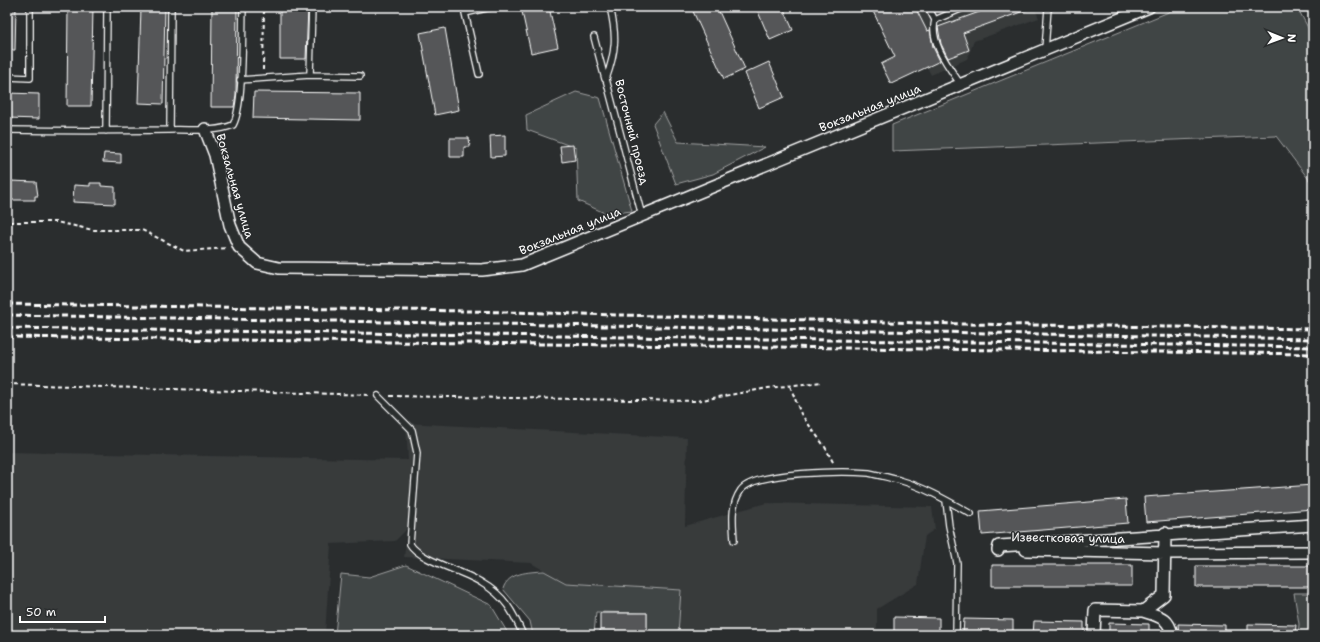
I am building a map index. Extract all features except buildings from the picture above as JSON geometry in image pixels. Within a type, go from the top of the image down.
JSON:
[{"type":"street","name":"Вокзальная улица","points":[[205,129],[215,155],[230,225],[239,247],[257,263],[279,268],[482,270],[522,265],[1045,50],[1133,10],[1149,7]]},
{"type":"street","name":"Известковая улица","points":[[1313,525],[1165,533],[999,546],[998,550],[1313,552]]},
{"type":"street","points":[[1143,612],[1164,595],[1165,533]]},
{"type":"street","points":[[1094,635],[1095,610],[1143,612],[1163,617],[1171,628],[1172,635]]},
{"type":"lane","points":[[7,77],[30,78],[30,7]]},
{"type":"lane","points":[[106,131],[107,7]]},
{"type":"lane","points":[[170,130],[171,7]]},
{"type":"lane","points":[[205,129],[226,128],[233,125],[236,119],[240,80],[243,7]]},
{"type":"lane","points":[[310,76],[312,7]]},
{"type":"lane","points":[[479,74],[465,13],[491,7]]},
{"type":"lane","name":"Восточный проезд","points":[[610,7],[614,22],[615,44],[614,58],[606,79],[642,216]]},
{"type":"lane","points":[[928,7],[935,20],[932,30],[945,60],[961,85]]},
{"type":"lane","points":[[935,20],[965,7]]},
{"type":"lane","points":[[1045,50],[1048,8],[1051,7]]},
{"type":"lane","points":[[594,37],[606,79]]},
{"type":"lane","points":[[240,80],[310,76],[360,76]]},
{"type":"lane","name":"Вокзальная улица","points":[[7,130],[106,131],[205,129]]},
{"type":"lane","points":[[378,396],[412,430],[417,453],[410,544],[413,550],[436,563],[451,567],[483,583],[494,591],[511,608],[523,635]]},
{"type":"lane","points":[[734,540],[732,508],[742,489],[759,480],[790,474],[838,472],[870,474],[899,480],[918,487],[971,514]]},
{"type":"lane","points":[[946,501],[949,526],[957,564],[956,635]]},
{"type":"path","points":[[262,78],[264,7]]},
{"type":"path","points":[[10,222],[56,222],[93,230],[142,230],[184,251],[239,247]]},
{"type":"path","points":[[7,384],[378,396],[696,401],[768,388],[822,382]]},
{"type":"path","points":[[790,386],[801,414],[825,447],[838,472]]},
{"type":"shaded area","points":[[895,7],[1034,7],[1039,18],[974,41],[967,59],[931,75]]},
{"type":"shaded area","points":[[1181,7],[1297,7],[1313,37],[1313,185],[1276,136],[892,151],[892,125]]},
{"type":"shaded area","points":[[576,92],[600,98],[632,211],[607,214],[578,201],[576,148],[527,130],[526,115]]},
{"type":"shaded area","points":[[663,112],[678,142],[765,147],[713,174],[676,184],[653,124]]},
{"type":"shaded area","points":[[406,423],[687,438],[685,526],[766,503],[932,507],[935,529],[925,536],[918,584],[877,609],[877,635],[678,635],[681,590],[566,583],[531,563],[404,557],[408,528],[395,541],[331,544],[325,635],[7,635],[7,452],[408,460]]},
{"type":"shaded area","points":[[406,565],[491,605],[509,635],[335,635],[341,574],[369,577]]},
{"type":"shaded area","points":[[544,571],[566,583],[681,590],[678,635],[654,635],[647,631],[647,613],[596,612],[594,635],[533,635],[530,621],[503,589],[509,579],[514,576]]},
{"type":"shaded area","points":[[1294,593],[1313,593],[1313,635],[1298,635],[1299,624]]},
{"type":"railway","points":[[7,304],[468,311],[963,324],[1313,329]]},
{"type":"railway","points":[[7,315],[1313,339]]},
{"type":"railway","points":[[7,328],[1313,347]]},
{"type":"railway","points":[[7,337],[1313,354]]}]
